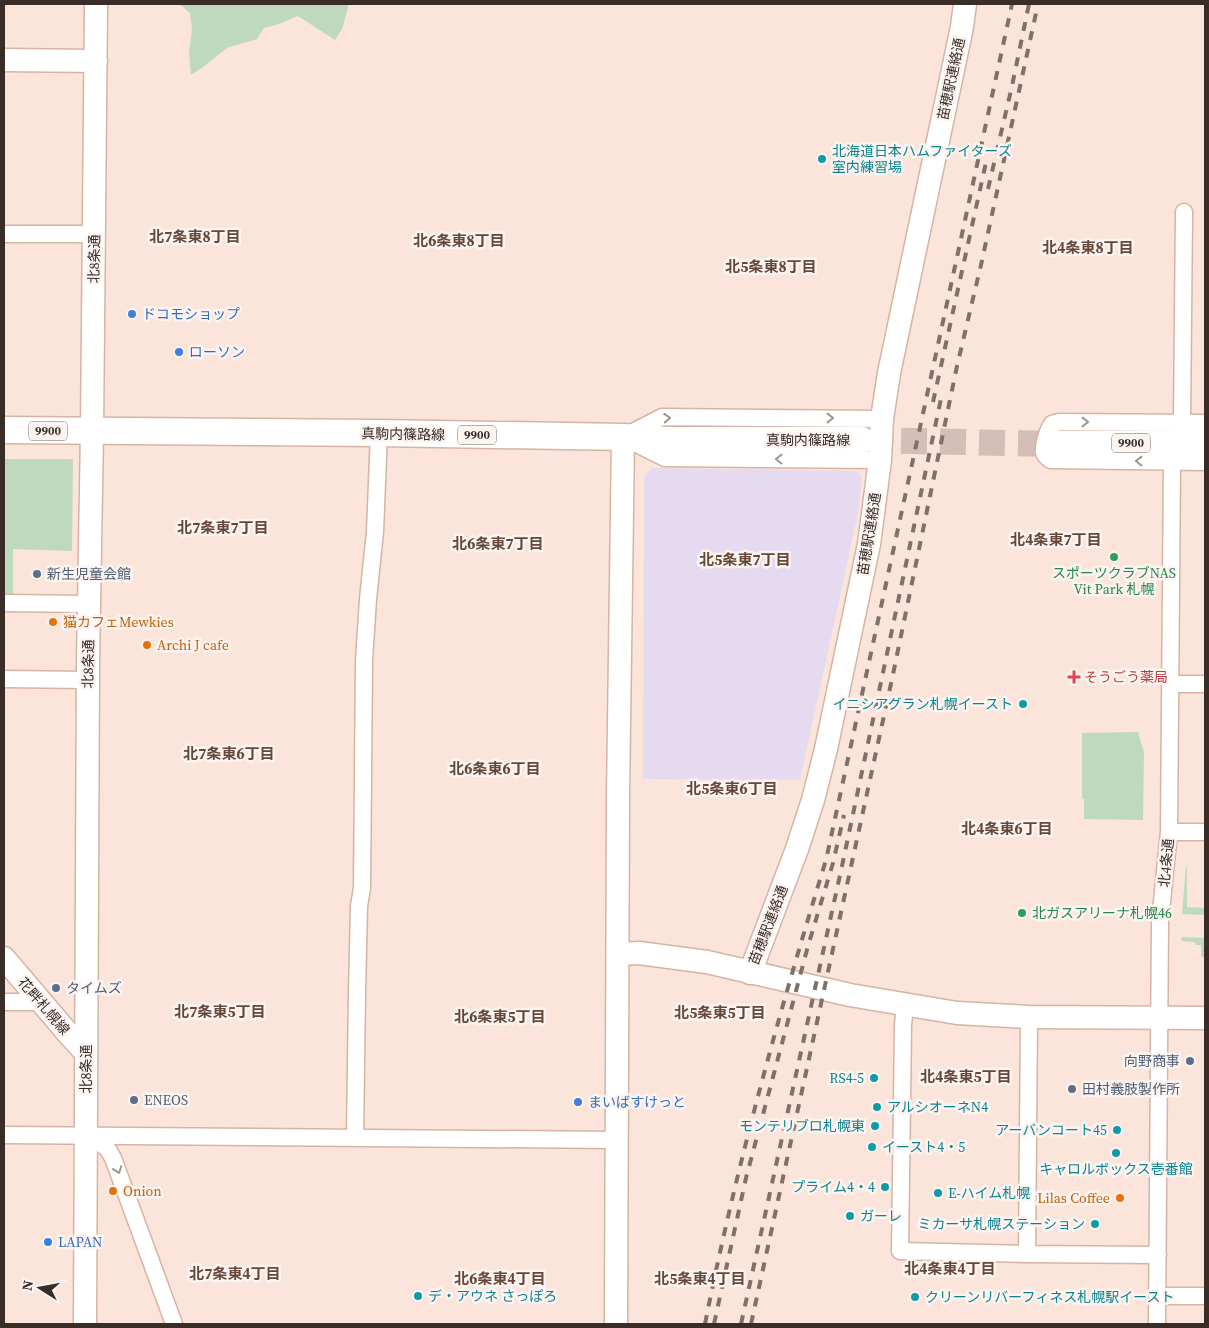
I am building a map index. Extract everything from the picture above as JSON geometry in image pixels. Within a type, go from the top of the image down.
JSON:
[{"type":"main road","name":"真駒内篠路線","points":[[4,430],[378,433],[623,437],[667,440],[862,440]]},
{"type":"main road","name":"9900","points":[[1058,444],[1205,443]]},
{"type":"street","name":"北8条通","points":[[85,1324],[88,680],[96,4]]},
{"type":"street","name":"苗穂駅連絡通","points":[[965,4],[962,27],[888,373],[882,419],[880,460],[869,544],[826,749],[798,849],[750,973],[850,995],[957,1014],[1029,1017],[1205,1018]]},
{"type":"street","points":[[4,60],[96,61]]},
{"type":"street","points":[[1182,423],[1184,212]]},
{"type":"street","points":[[4,234],[94,234]]},
{"type":"street","points":[[623,437],[662,418],[882,419]]},
{"type":"street","points":[[1205,423],[1059,422],[1052,424],[1048,430],[1044,452],[1046,458],[1051,460],[1205,462]]},
{"type":"street","points":[[356,1137],[357,973],[359,906],[362,888],[364,661],[375,532],[378,433]]},
{"type":"street","points":[[623,437],[665,458],[880,460]]},
{"type":"street","points":[[616,1324],[618,798],[623,437]]},
{"type":"street","name":"北4条通","points":[[1157,1324],[1160,921],[1169,832],[1172,462]]},
{"type":"street","points":[[4,603],[89,604]]},
{"type":"street","points":[[4,679],[88,680]]},
{"type":"street","points":[[1170,684],[1205,684]]},
{"type":"street","points":[[1169,832],[1205,832]]},
{"type":"street","points":[[618,954],[639,953],[708,962],[750,973]]},
{"type":"street","name":"花畔札幌線","points":[[4,958],[86,1053]]},
{"type":"street","points":[[4,1002],[40,1002]]},
{"type":"street","points":[[905,1005],[903,1025],[900,1251],[1158,1255]]},
{"type":"street","points":[[1027,1254],[1029,1017]]},
{"type":"street","points":[[4,1135],[617,1140]]},
{"type":"street","points":[[87,1136],[108,1148],[114,1158],[174,1324]]},
{"type":"street","points":[[1157,1296],[1205,1296]]},
{"type":"shaded area","points":[[652,468],[856,471],[862,477],[858,513],[800,780],[643,779],[644,476]]},
{"type":"green space","points":[[179,4],[349,4],[342,29],[335,40],[298,16],[264,28],[257,39],[227,48],[191,75],[189,53],[192,29],[190,13]]},
{"type":"green space","points":[[4,459],[73,459],[72,551],[13,549],[13,597],[4,596]]},
{"type":"green space","points":[[1138,732],[1144,753],[1143,820],[1084,819],[1084,799],[1082,799],[1082,733]]},
{"type":"green space","points":[[1186,866],[1187,907],[1205,908],[1205,915],[1182,914]]},
{"type":"green space","points":[[1182,937],[1205,938],[1205,958],[1201,956],[1201,945],[1196,945],[1195,942],[1181,941]]},
{"type":"tunnel","points":[[862,440],[1058,444]]},
{"type":"railway","points":[[705,1324],[730,1207],[760,1090],[826,860],[1012,4]]},
{"type":"railway","points":[[988,189],[1029,4]]},
{"type":"railway","points":[[751,1324],[892,679],[957,366],[1038,4]]},
{"type":"railway","points":[[933,402],[987,158]]},
{"type":"railway","points":[[741,1324],[842,866],[942,394]]},
{"type":"railway","points":[[714,1324],[746,1178],[808,946],[833,863],[844,815]]},
{"type":"place","name":"北海道日本ハムファイターズ 室内練習場","points":[[822,159]]},
{"type":"place","name":"ドコモショップ","points":[[132,314]]},
{"type":"place","name":"ローソン","points":[[179,352]]},
{"type":"place","name":"スポーツクラブNAS Vit Park 札幌","points":[[1114,557]]},
{"type":"place","name":"新生児童会館","points":[[37,574]]},
{"type":"place","name":"猫カフェMewkies","points":[[53,622]]},
{"type":"place","name":"Archi J cafe","points":[[147,645]]},
{"type":"place","name":"そうごう薬局","points":[[1074,677]]},
{"type":"place","name":"イニシアグラン札幌イースト","points":[[1023,704]]},
{"type":"place","name":"北ガスアリーナ札幌46","points":[[1022,913]]},
{"type":"place","name":"タイムズ","points":[[56,988]]},
{"type":"place","name":"向野商事","points":[[1190,1061]]},
{"type":"place","name":"RS4-5","points":[[874,1078]]},
{"type":"place","name":"田村義肢製作所","points":[[1072,1089]]},
{"type":"place","name":"ENEOS","points":[[134,1100]]},
{"type":"place","name":"まいばすけっと","points":[[578,1102]]},
{"type":"place","name":"アルシオーネN4","points":[[877,1107]]},
{"type":"place","name":"モンテリブロ札幌東","points":[[875,1126]]},
{"type":"place","name":"アーバンコート45","points":[[1117,1130]]},
{"type":"place","name":"イースト4・5","points":[[872,1147]]},
{"type":"place","name":"キャロルボックス壱番館","points":[[1116,1153]]},
{"type":"place","name":"プライム4・4","points":[[885,1187]]},
{"type":"place","name":"Onion","points":[[113,1191]]},
{"type":"place","name":"E-ハイム札幌","points":[[938,1193]]},
{"type":"place","name":"Lilas Coffee","points":[[1120,1198]]},
{"type":"place","name":"ガーレ","points":[[850,1216]]},
{"type":"place","name":"ミカーサ札幌ステーション","points":[[1095,1224]]},
{"type":"place","name":"LAPAN","points":[[48,1242]]},
{"type":"place","name":"デ・アウネ さっぽろ","points":[[418,1296]]},
{"type":"place","name":"クリーンリバーフィネス札幌駅イースト","points":[[915,1297]]},
{"type":"district","name":"北7条東8丁目","points":[[195,236]]},
{"type":"district","name":"北6条東8丁目","points":[[459,240]]},
{"type":"district","name":"北4条東8丁目","points":[[1088,247]]},
{"type":"district","name":"北5条東8丁目","points":[[771,266]]},
{"type":"district","name":"北7条東7丁目","points":[[223,527]]},
{"type":"district","name":"北4条東7丁目","points":[[1056,539]]},
{"type":"district","name":"北6条東7丁目","points":[[498,543]]},
{"type":"district","name":"北5条東7丁目","points":[[745,559]]},
{"type":"district","name":"北7条東6丁目","points":[[229,753]]},
{"type":"district","name":"北6条東6丁目","points":[[495,768]]},
{"type":"district","name":"北5条東6丁目","points":[[732,788]]},
{"type":"district","name":"北4条東6丁目","points":[[1007,828]]},
{"type":"district","name":"北7条東5丁目","points":[[220,1011]]},
{"type":"district","name":"北5条東5丁目","points":[[720,1012]]},
{"type":"district","name":"北6条東5丁目","points":[[500,1016]]},
{"type":"district","name":"北4条東5丁目","points":[[966,1076]]},
{"type":"district","name":"北4条東4丁目","points":[[950,1268]]},
{"type":"district","name":"北7条東4丁目","points":[[235,1273]]},
{"type":"district","name":"北6条東4丁目","points":[[500,1278]]},
{"type":"district","name":"北5条東4丁目","points":[[700,1278]]}]
